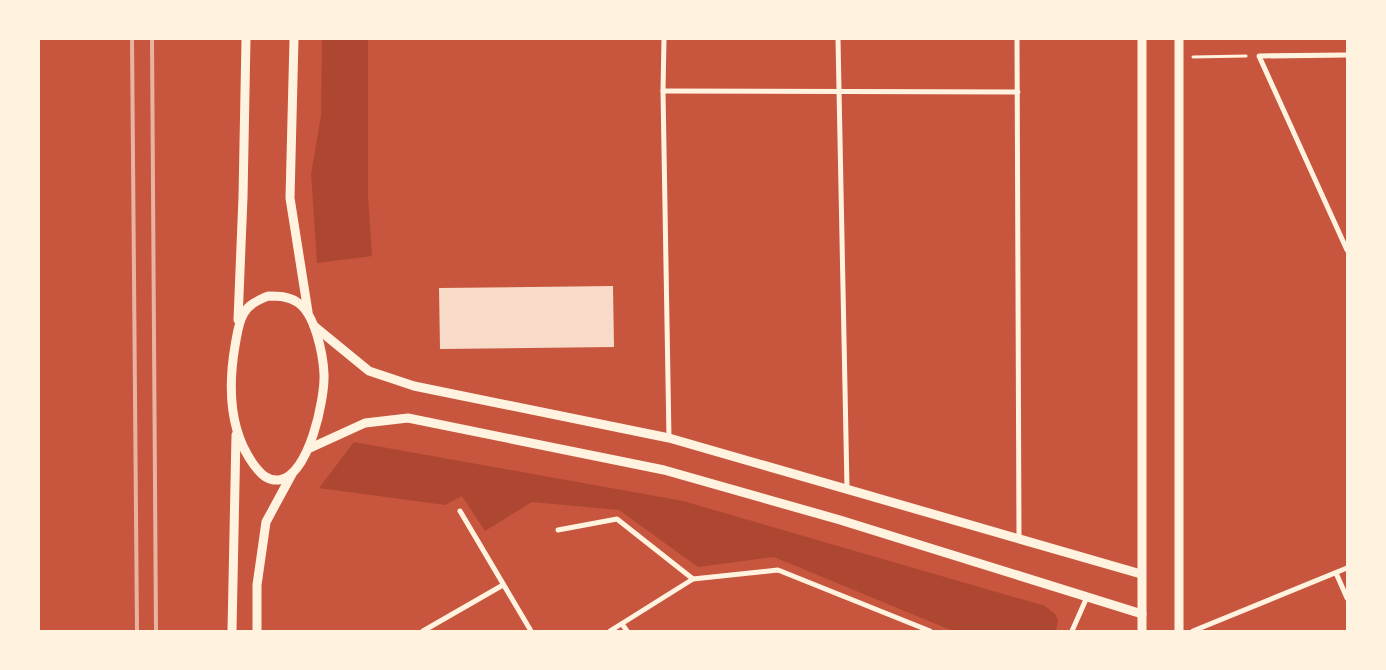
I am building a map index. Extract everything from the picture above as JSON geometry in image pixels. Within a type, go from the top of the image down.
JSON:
[{"type":"street","points":[[232,631],[236,430],[230,378],[238,327],[246,39]]},
{"type":"street","points":[[257,631],[257,585],[266,522],[293,472],[308,449],[318,423],[324,374],[314,326],[308,312],[290,198],[294,39]]},
{"type":"street","points":[[664,39],[663,91],[669,438]]},
{"type":"street","points":[[838,39],[846,488]]},
{"type":"street","points":[[1017,39],[1019,538]]},
{"type":"street","points":[[1142,39],[1142,631]]},
{"type":"street","points":[[1179,39],[1180,631]]},
{"type":"street","points":[[1347,54],[1260,56],[1347,250]]},
{"type":"street","points":[[663,91],[1018,92]]},
{"type":"street","points":[[238,327],[244,313],[254,302],[268,296],[283,296],[297,302],[308,312]]},
{"type":"street","points":[[314,326],[369,370],[414,386],[669,438],[1141,574]]},
{"type":"street","points":[[308,449],[365,424],[408,418],[664,470],[840,520],[1142,614]]},
{"type":"street","points":[[236,430],[246,454],[261,475],[278,480],[286,478],[293,472]]},
{"type":"street","points":[[460,511],[531,631]]},
{"type":"street","points":[[558,530],[618,518],[693,579]]},
{"type":"street","points":[[1194,631],[1347,568]]},
{"type":"street","points":[[610,631],[693,579],[778,570],[930,631]]},
{"type":"street","points":[[1336,573],[1347,598]]},
{"type":"street","points":[[422,631],[503,584]]},
{"type":"street","points":[[1072,631],[1087,597]]},
{"type":"street","points":[[622,624],[627,631]]},
{"type":"path","points":[[1179,58],[1260,56]]},
{"type":"shaded area","points":[[322,39],[368,39],[368,197],[372,256],[317,263],[311,174],[321,116]]},
{"type":"shaded area","points":[[354,442],[683,501],[1045,606],[1055,614],[1058,620],[1056,631],[953,631],[774,557],[698,567],[619,510],[532,502],[485,531],[462,496],[445,505],[319,488]]},
{"type":"building","points":[[613,286],[614,347],[440,349],[439,288]]},
{"type":"railway","points":[[132,39],[137,631]]},
{"type":"railway","points":[[152,39],[156,631]]}]
